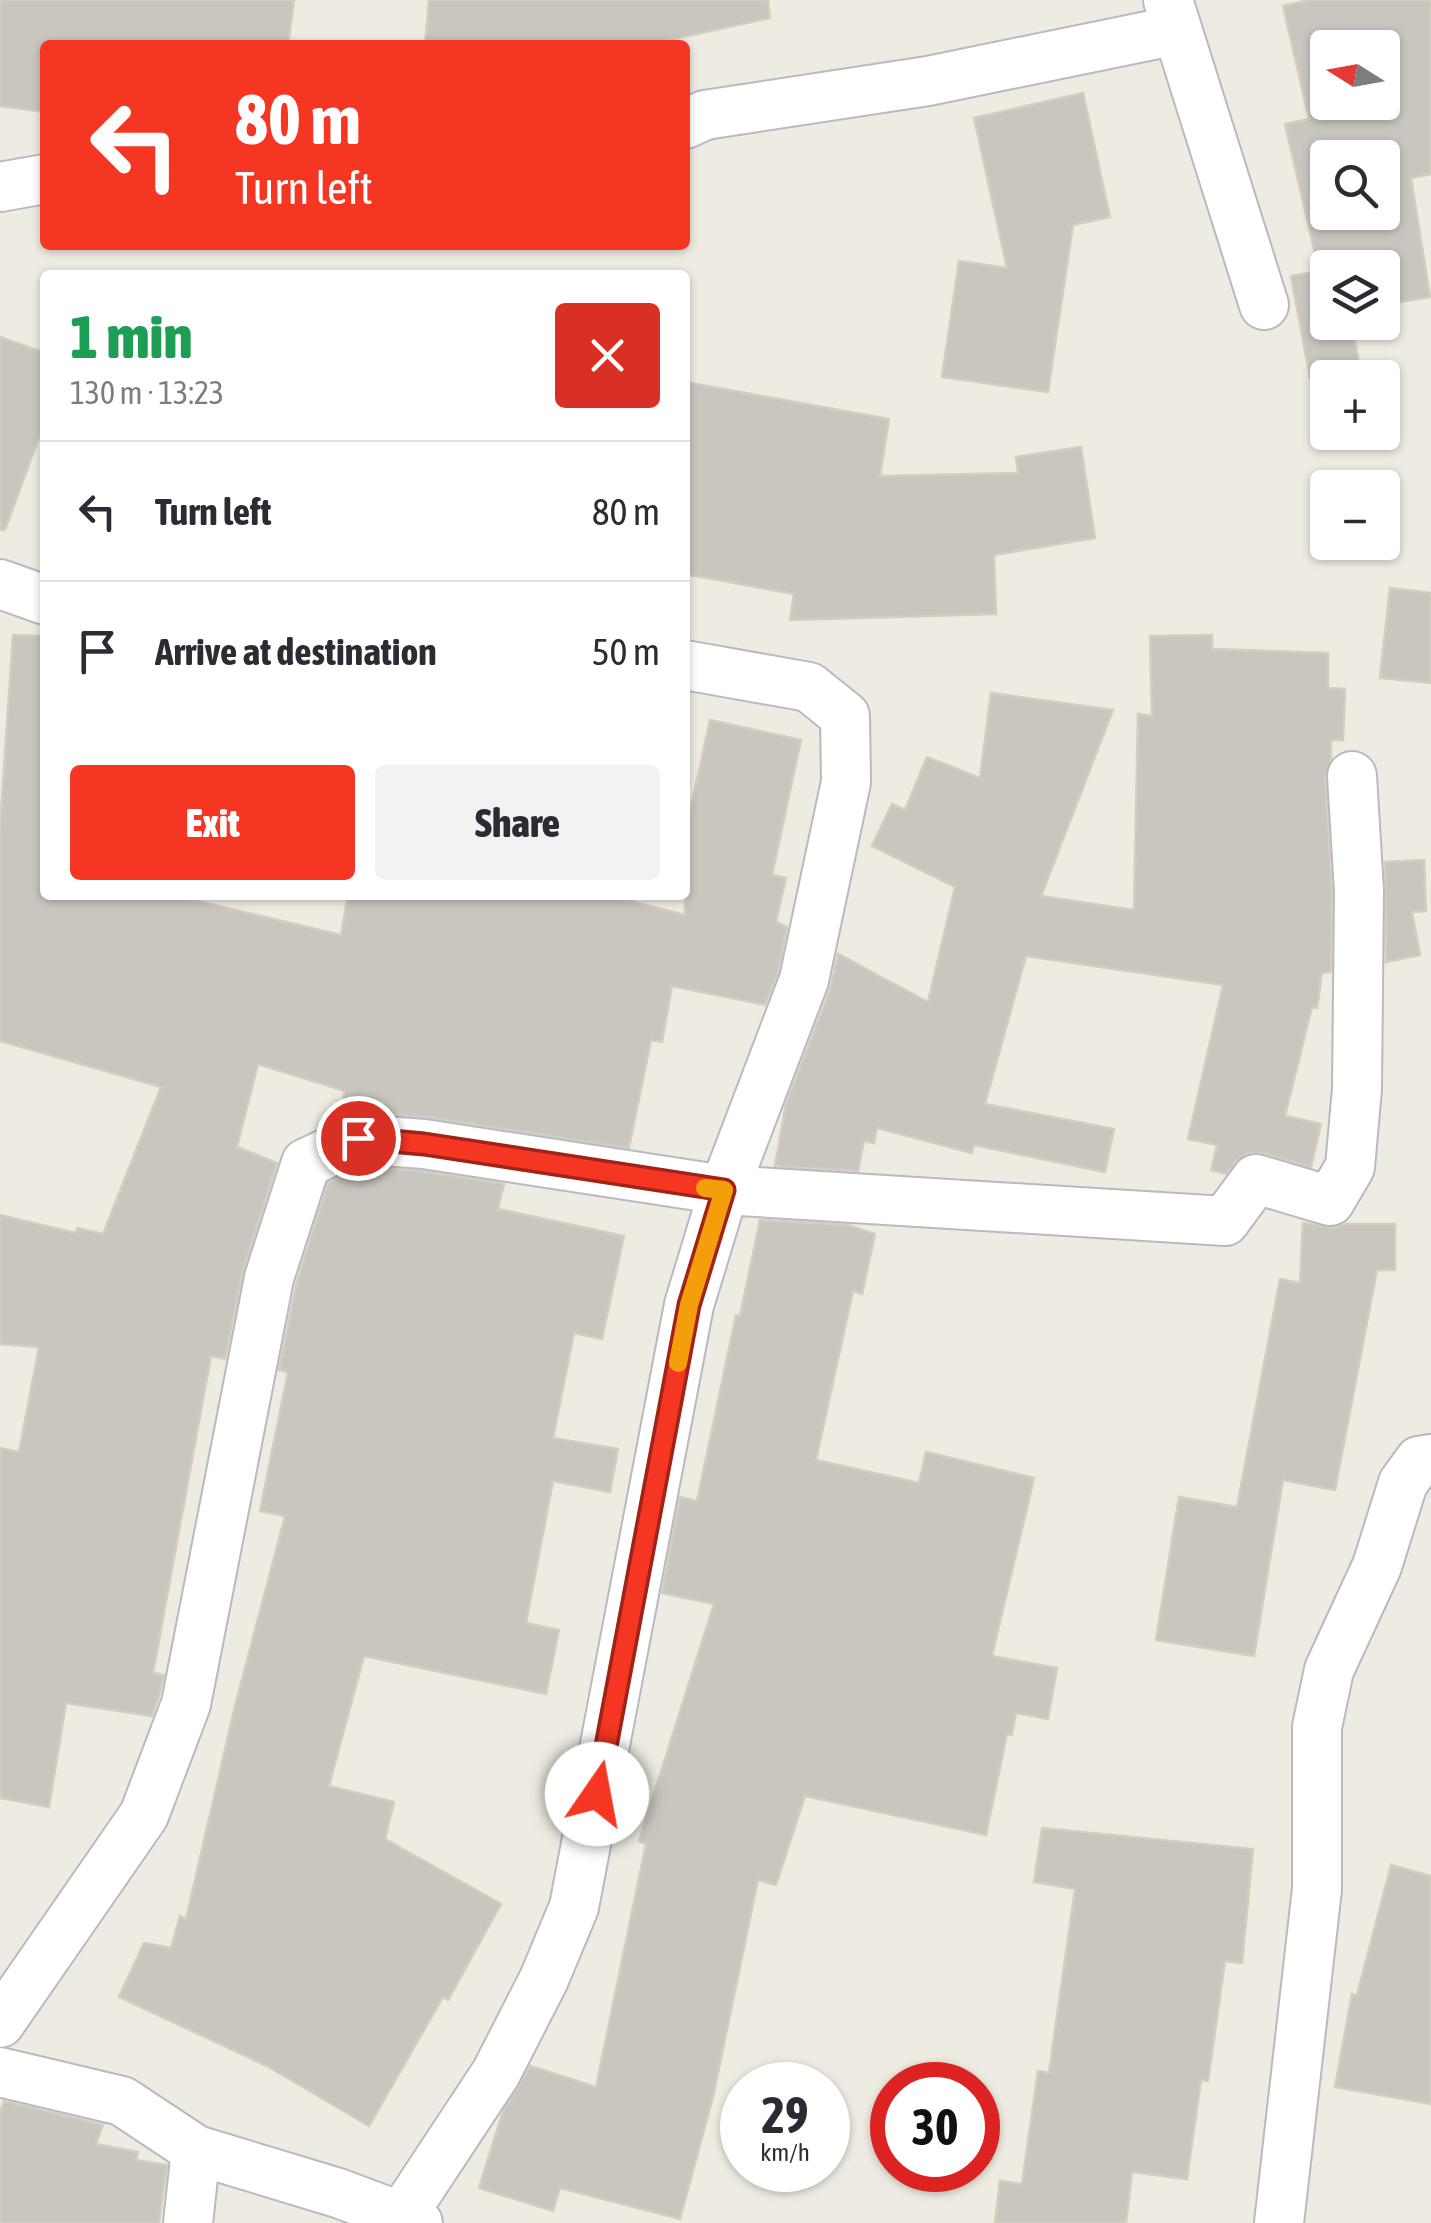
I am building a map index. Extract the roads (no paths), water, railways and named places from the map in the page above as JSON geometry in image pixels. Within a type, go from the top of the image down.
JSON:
[{"type":"street","points":[[690,122],[706,115],[928,81],[1173,15],[1264,305]]},
{"type":"street","points":[[0,187],[40,179]]},
{"type":"street","points":[[0,584],[40,598]]},
{"type":"street","points":[[0,2072],[122,2101],[196,2150],[338,2193],[410,2220],[496,2073],[544,1979],[574,1907],[689,1305],[724,1190],[804,980],[846,782],[846,716],[808,686],[690,666]]},
{"type":"street","points":[[0,2023],[144,1815],[186,1704],[268,1278],[306,1163],[358,1138],[424,1144],[724,1190],[1225,1221],[1256,1179],[1330,1201],[1350,1167],[1357,1089],[1360,891],[1352,776]]},
{"type":"street","points":[[1279,2223],[1317,1889],[1317,1727],[1329,1670],[1377,1566],[1403,1482],[1420,1460],[1431,1459]]},
{"type":"street","points":[[188,2223],[196,2150]]}]
